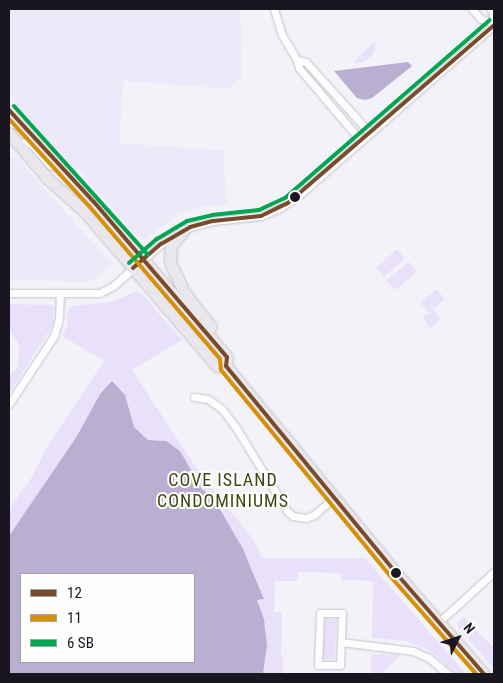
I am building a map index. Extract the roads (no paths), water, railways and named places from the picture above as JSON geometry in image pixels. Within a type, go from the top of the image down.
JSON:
[{"type":"main road","points":[[9,110],[94,202],[143,259],[334,498],[484,674]]},
{"type":"main road","points":[[9,133],[48,179],[85,212],[217,366],[226,361]]},
{"type":"main road","points":[[183,231],[171,246],[170,262],[189,299],[227,348],[226,361]]},
{"type":"street","points":[[274,9],[282,35],[297,60],[299,68],[361,141]]},
{"type":"street","points":[[9,293],[60,294],[100,292],[113,286],[161,244],[183,231],[212,221],[261,216],[280,208],[298,196],[494,24],[482,19],[472,9]]},
{"type":"street","points":[[491,9],[494,19]]},
{"type":"street","points":[[297,60],[306,62],[370,133]]},
{"type":"street","points":[[9,122],[27,130]]},
{"type":"street","points":[[17,142],[30,143],[50,166],[61,168]]},
{"type":"street","points":[[9,404],[54,336],[60,320],[60,294]]},
{"type":"street","points":[[194,397],[208,399],[222,409],[235,426],[287,511],[293,516],[306,518],[314,515],[334,498]]},
{"type":"street","points":[[439,622],[494,572]]},
{"type":"street","points":[[320,613],[342,613],[341,642],[340,666],[318,665],[320,613]]},
{"type":"street","points":[[341,642],[413,651],[429,658],[448,674]]},
{"type":"district","name":"COVE ISLAND CONDOMINIUMS","points":[[223,491]]}]
